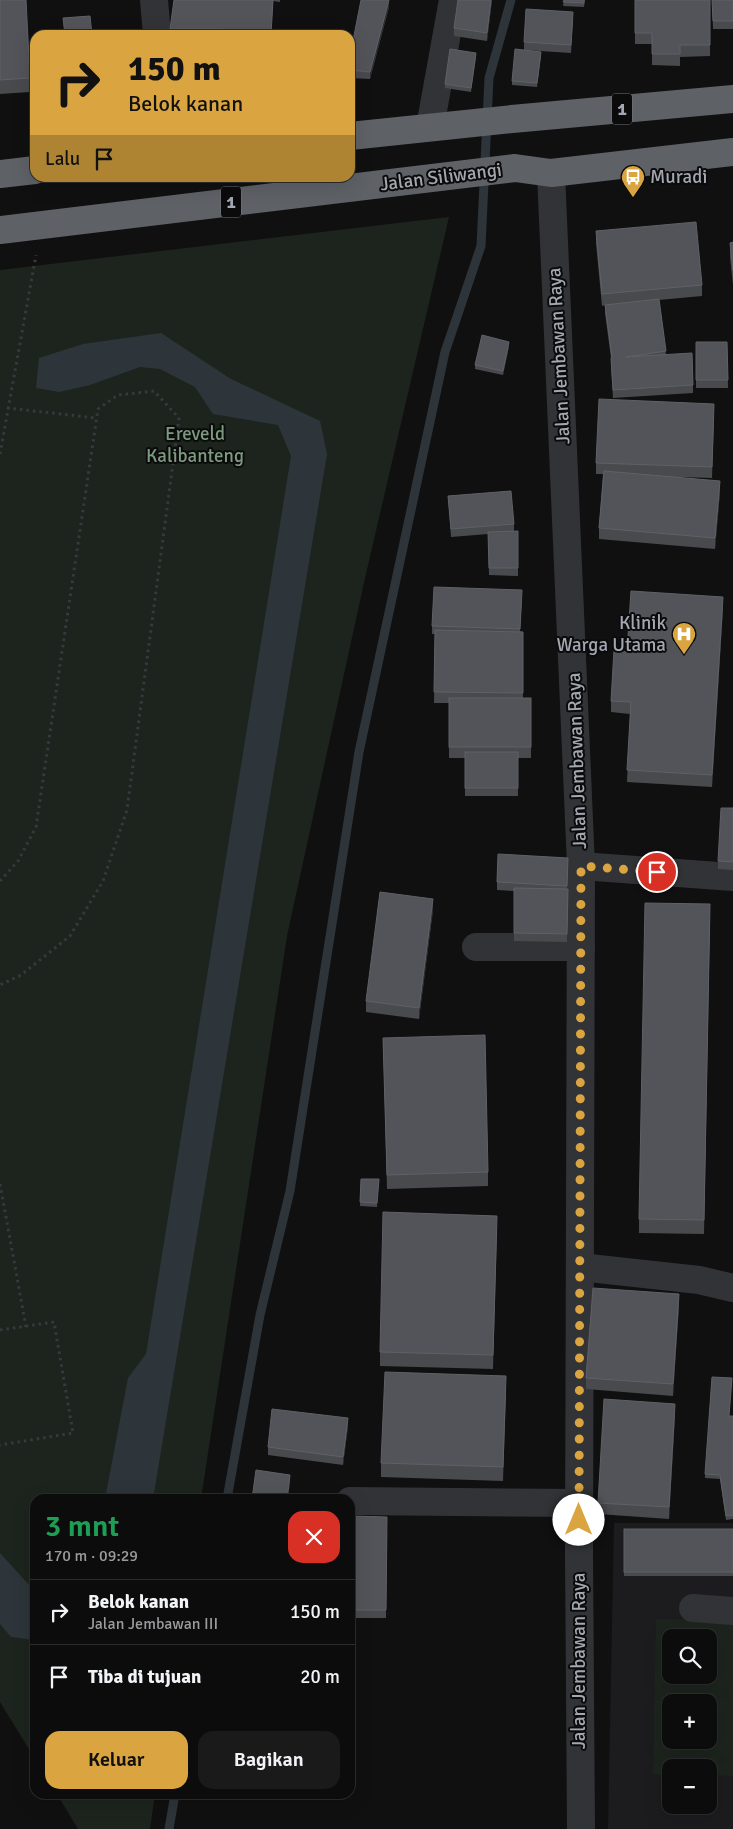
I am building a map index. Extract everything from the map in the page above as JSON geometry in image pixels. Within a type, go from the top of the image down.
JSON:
[{"type":"highway","name":"1","points":[[355,135],[512,118],[733,99]]},
{"type":"highway","name":"Jalan Siliwangi","points":[[0,230],[515,168],[551,173],[733,152]]},
{"type":"highway","points":[[0,174],[30,171]]},
{"type":"street","points":[[154,0],[157,30]]},
{"type":"street","points":[[430,127],[453,0]]},
{"type":"street","name":"Jalan Jembawan Raya","points":[[551,173],[581,866],[579,1503],[581,1829]]},
{"type":"street","points":[[581,866],[733,877]]},
{"type":"street","points":[[476,947],[581,947]]},
{"type":"street","points":[[580,1267],[699,1280],[733,1288]]},
{"type":"street","points":[[355,1501],[579,1503]]},
{"type":"street","points":[[693,1608],[733,1611]]},
{"type":"path","points":[[0,454],[42,225]]},
{"type":"path","points":[[0,880],[18,861],[36,827],[98,409],[118,395],[154,391],[179,418],[127,810],[103,881],[70,936],[21,975],[0,985]]},
{"type":"path","points":[[7,408],[96,418]]},
{"type":"path","points":[[0,1184],[26,1326]]},
{"type":"path","points":[[0,1330],[54,1322],[73,1433],[0,1445]]},
{"type":"shaded area","points":[[161,333],[231,379],[320,421],[327,454],[154,1494],[106,1494],[128,1378],[146,1354],[291,456],[278,425],[213,414],[195,387],[160,369],[140,367],[90,385],[59,392],[36,388],[39,358],[83,344]]},
{"type":"shaded area","points":[[614,1523],[733,1523],[733,1829],[608,1829]]},
{"type":"shaded area","points":[[0,1553],[30,1585],[30,1639],[11,1637],[0,1624]]},
{"type":"green space","name":"Ereveld Kalibanteng","points":[[449,217],[365,578],[287,936],[202,1494],[30,1494],[30,1751],[0,1702],[0,270]]},
{"type":"green space","points":[[656,1619],[733,1620],[733,1776],[717,1775],[717,1759],[662,1759],[662,1774],[653,1774]]},
{"type":"green space","points":[[60,1799],[154,1799],[150,1829],[78,1829]]},
{"type":"building","points":[[0,0],[26,0],[30,78],[0,80]]},
{"type":"building","points":[[174,0],[273,0],[271,30],[170,29]]},
{"type":"building","points":[[361,0],[389,0],[370,72],[355,70],[355,31]]},
{"type":"building","points":[[458,0],[491,0],[487,33],[454,28]]},
{"type":"building","points":[[564,0],[584,0],[584,3],[563,2]]},
{"type":"building","points":[[635,0],[710,0],[710,45],[680,45],[680,54],[652,54],[652,33],[635,33]]},
{"type":"building","points":[[712,0],[733,0],[733,21],[713,21]]},
{"type":"building","points":[[526,9],[573,12],[571,45],[524,42]]},
{"type":"building","points":[[90,16],[91,30],[64,30],[63,18]]},
{"type":"building","points":[[450,49],[476,53],[471,88],[445,84]]},
{"type":"building","points":[[515,49],[541,52],[537,83],[512,81]]},
{"type":"building","points":[[696,222],[702,285],[602,294],[596,231]]},
{"type":"building","points":[[733,242],[733,271],[730,243]]},
{"type":"building","points":[[659,299],[666,351],[626,357],[692,353],[693,385],[613,390],[612,357],[605,305]]},
{"type":"building","points":[[482,335],[509,342],[503,371],[475,365]]},
{"type":"building","points":[[696,342],[727,342],[728,380],[696,380]]},
{"type":"building","points":[[599,399],[714,404],[712,467],[596,463]]},
{"type":"building","points":[[604,471],[720,481],[715,538],[599,528]]},
{"type":"building","points":[[511,491],[514,524],[451,529],[448,496]]},
{"type":"building","points":[[518,531],[518,568],[489,568],[488,532]]},
{"type":"building","points":[[434,587],[522,590],[520,629],[432,626]]},
{"type":"building","points":[[631,591],[723,597],[712,775],[627,770],[631,702],[611,701],[614,650],[627,652]]},
{"type":"building","points":[[435,630],[523,632],[523,693],[434,692]]},
{"type":"building","points":[[449,698],[531,698],[531,747],[449,747]]},
{"type":"building","points":[[465,752],[518,752],[518,788],[465,788]]},
{"type":"building","points":[[721,808],[733,808],[733,862],[718,861]]},
{"type":"building","points":[[498,854],[568,858],[567,886],[497,882]]},
{"type":"building","points":[[514,888],[568,889],[567,934],[514,933]]},
{"type":"building","points":[[380,892],[433,899],[419,1008],[366,1001]]},
{"type":"building","points":[[645,903],[710,904],[704,1220],[639,1219]]},
{"type":"building","points":[[485,1035],[488,1172],[387,1175],[383,1038]]},
{"type":"building","points":[[361,1179],[379,1179],[377,1203],[360,1202]]},
{"type":"building","points":[[383,1212],[497,1216],[493,1355],[380,1352]]},
{"type":"building","points":[[593,1288],[679,1294],[673,1384],[586,1378]]},
{"type":"building","points":[[385,1372],[506,1376],[503,1467],[381,1463]]},
{"type":"building","points":[[712,1377],[732,1378],[729,1416],[733,1416],[733,1515],[726,1516],[720,1475],[705,1474]]},
{"type":"building","points":[[604,1399],[675,1404],[669,1507],[598,1503]]},
{"type":"building","points":[[272,1409],[348,1418],[343,1457],[268,1447]]},
{"type":"building","points":[[256,1470],[290,1475],[288,1494],[253,1494]]},
{"type":"building","points":[[355,1516],[387,1517],[386,1610],[355,1610]]},
{"type":"building","points":[[624,1529],[733,1529],[733,1572],[624,1572]]},
{"type":"waterway","points":[[228,1494],[260,1315],[290,1191],[359,752],[445,352],[481,246],[489,78],[511,0]]},
{"type":"waterway","points":[[169,1829],[174,1799]]},
{"type":"place","name":"Muradi","points":[[633,198]]},
{"type":"place","name":"Klinik Warga Utama","points":[[684,655]]},
{"type":"route","points":[[579,1520],[581,866],[657,872]]}]
